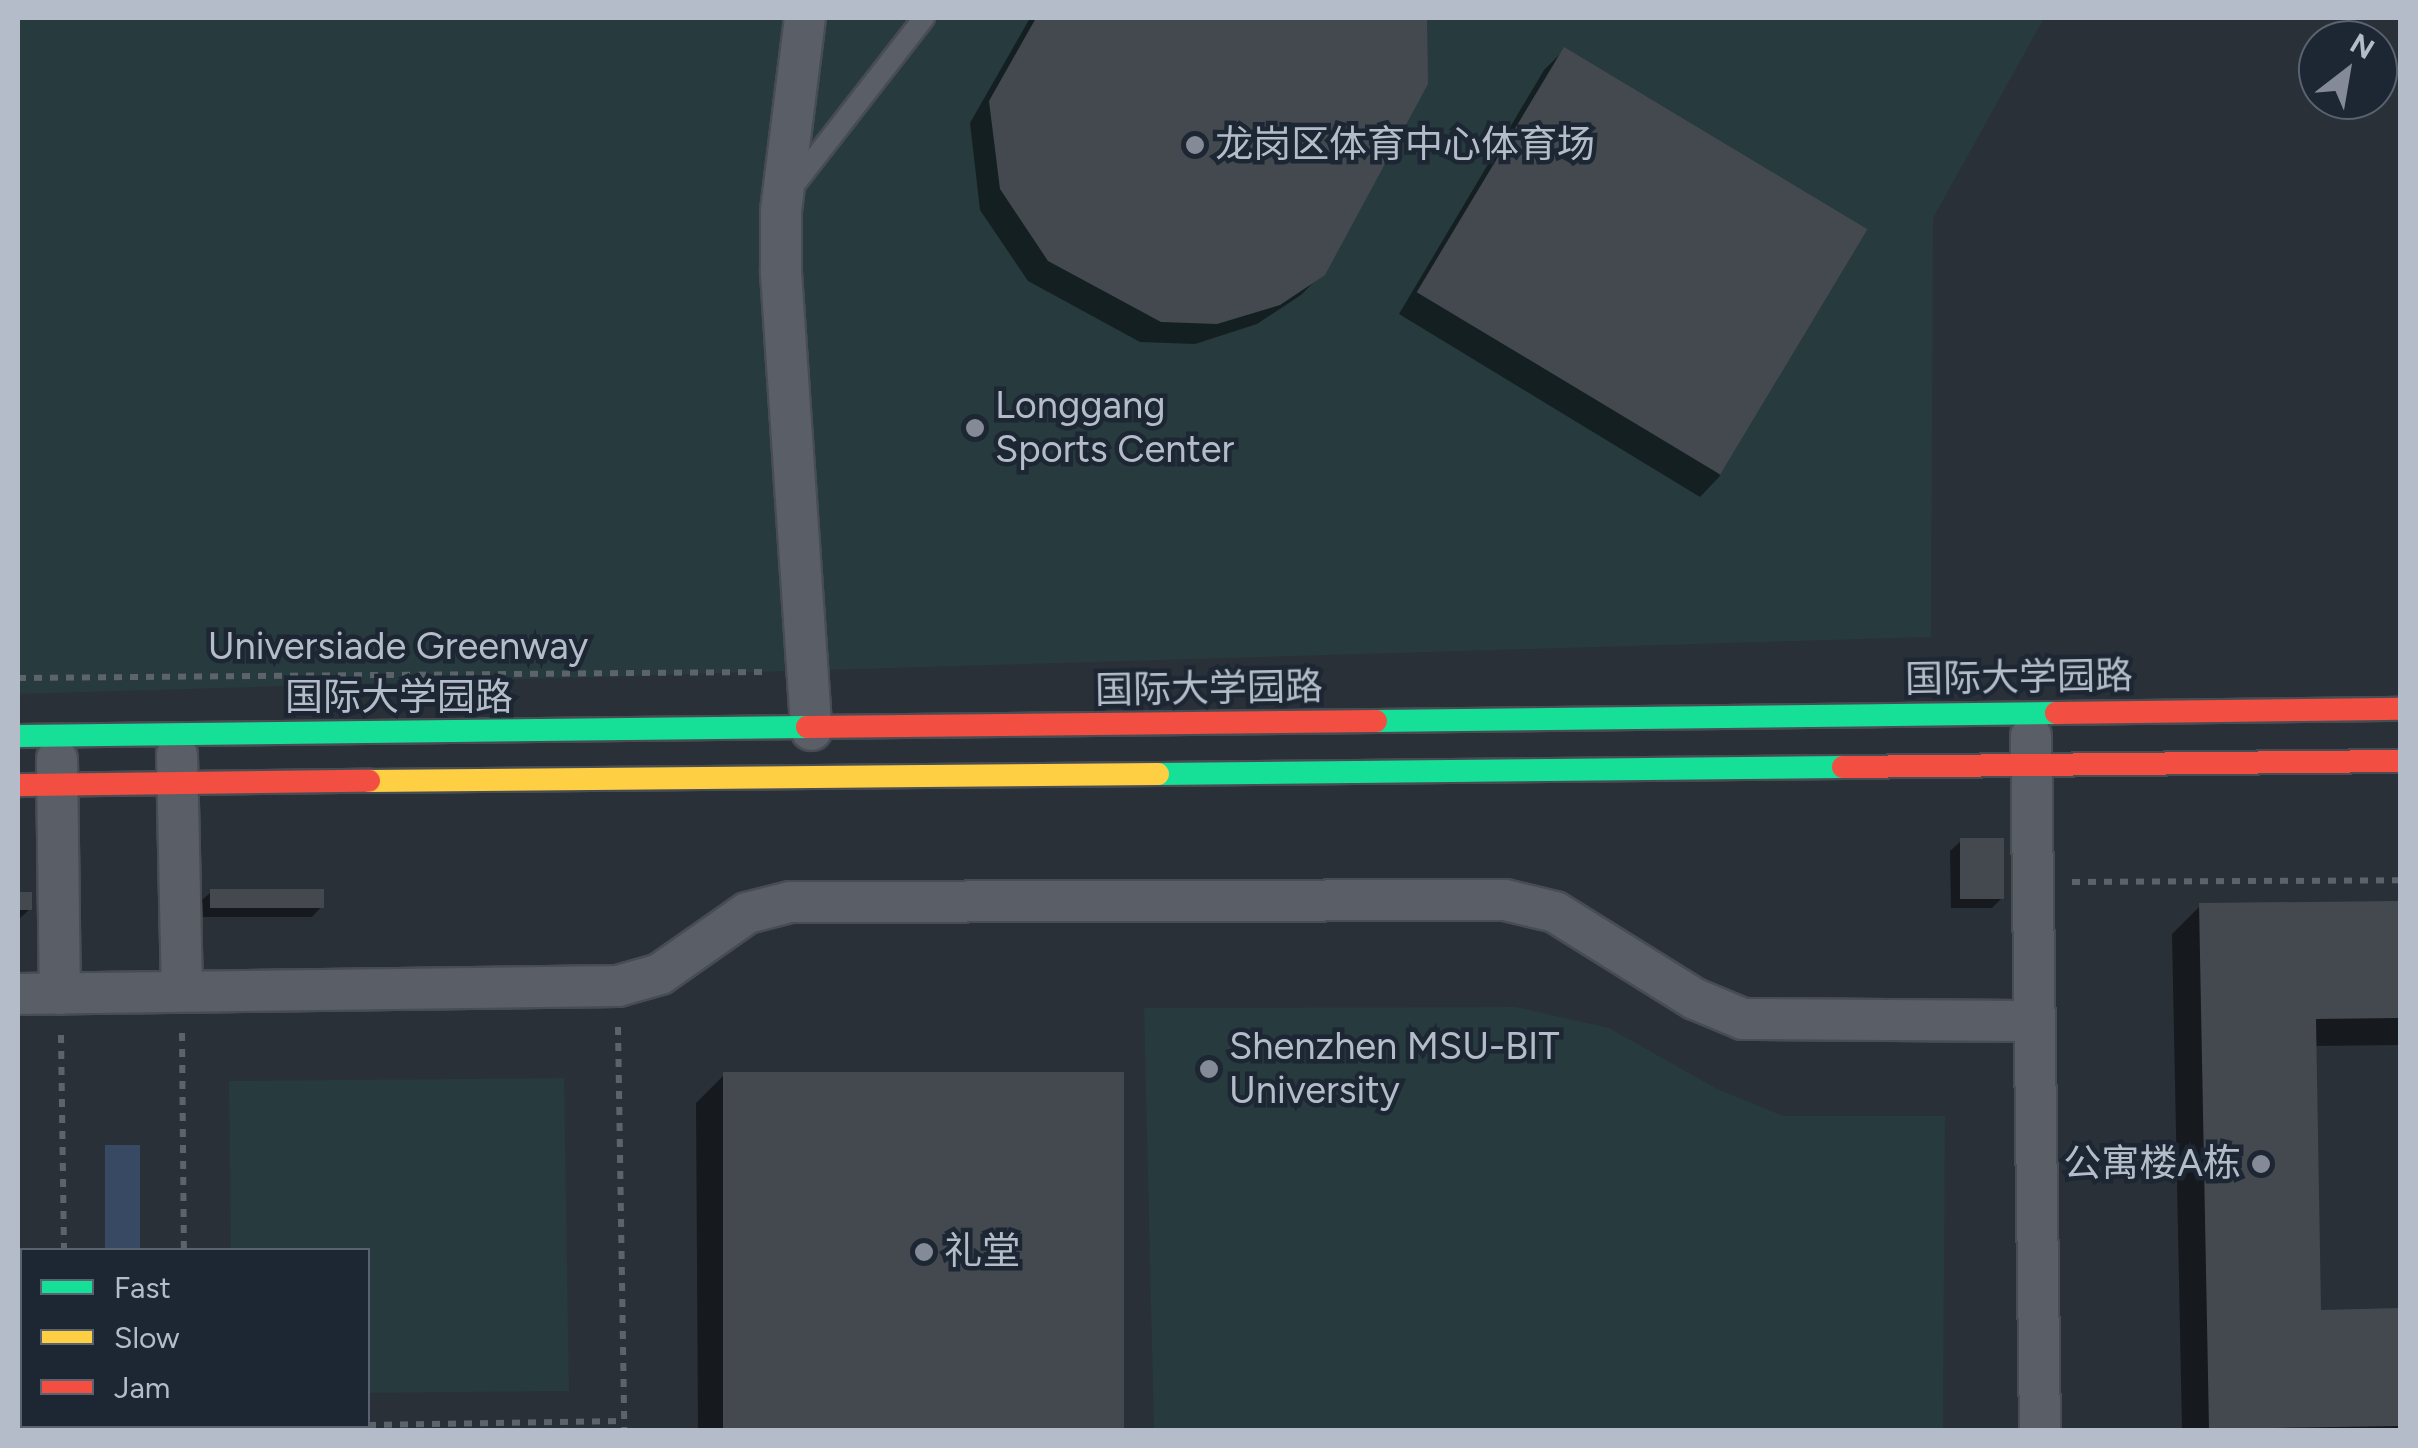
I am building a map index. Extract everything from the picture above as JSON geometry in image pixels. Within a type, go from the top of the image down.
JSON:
[{"type":"street","points":[[805,18],[780,212],[810,730]]},
{"type":"street","name":"国际大学园路","points":[[37,736],[2400,709]]},
{"type":"street","points":[[2030,712],[2040,1430]]},
{"type":"street","points":[[176,735],[182,992]]},
{"type":"street","points":[[37,736],[57,784],[60,994]]},
{"type":"street","points":[[18,785],[2400,761]]},
{"type":"street","points":[[18,994],[618,986],[660,974],[747,913],[790,902],[1505,900],[1555,912],[1695,999],[1743,1019],[2032,1021]]},
{"type":"lane","points":[[780,212],[817,152],[924,18]]},
{"type":"path","name":"Universiade Greenway","points":[[18,678],[778,672]]},
{"type":"path","points":[[2032,882],[2400,880]]},
{"type":"path","points":[[618,986],[624,1430]]},
{"type":"path","points":[[182,992],[184,1248]]},
{"type":"path","points":[[60,994],[64,1248]]},
{"type":"path","points":[[370,1425],[624,1421]]},
{"type":"path","points":[[18,1430],[67,1428]]},
{"type":"green space","name":"Longgang Sports Center","points":[[18,18],[2044,18],[1933,218],[1931,637],[18,694]]},
{"type":"green space","points":[[1516,1007],[1609,1028],[1717,1089],[1783,1116],[1945,1116],[1943,1430],[1154,1430],[1144,1008]]},
{"type":"green space","points":[[564,1078],[569,1391],[370,1393],[370,1248],[231,1248],[229,1081]]},
{"type":"water","points":[[105,1145],[140,1145],[140,1248],[105,1248]]},
{"type":"building","name":"龙岗区体育中心体育场","points":[[1036,18],[1427,18],[1428,84],[1325,275],[1280,305],[1217,324],[1161,322],[1048,261],[1000,189],[989,101]]},
{"type":"building","points":[[1564,47],[1867,229],[1720,474],[1417,292]]},
{"type":"building","points":[[1960,838],[2004,838],[2004,899],[1960,899]]},
{"type":"building","points":[[210,889],[324,889],[324,908],[210,908]]},
{"type":"building","points":[[18,892],[32,892],[32,910],[18,910]]},
{"type":"building","name":"公寓楼A栋","points":[[2400,901],[2400,1018],[2316,1019],[2321,1310],[2400,1308],[2400,1426],[2209,1429],[2199,903]]},
{"type":"building","name":"礼堂","points":[[723,1072],[1124,1072],[1124,1430],[723,1430]]},
{"type":"traffic: fast","points":[[1376,721],[2056,713]]},
{"type":"traffic: fast","points":[[18,736],[807,727]]},
{"type":"traffic: fast","points":[[1158,774],[1843,767]]},
{"type":"traffic: slow","points":[[369,781],[1158,774]]},
{"type":"traffic: jam","points":[[2056,713],[2400,709]]},
{"type":"traffic: jam","points":[[807,727],[1376,721]]},
{"type":"traffic: jam","points":[[1843,767],[2400,761]]},
{"type":"traffic: jam","points":[[18,785],[369,781]]},
{"type":"place","name":"龙岗区体育中心体育场","points":[[1195,145]]},
{"type":"place","name":"Longgang Sports Center","points":[[975,428]]},
{"type":"place","name":"Shenzhen MSU-BIT University","points":[[1209,1069]]},
{"type":"place","name":"公寓楼A栋","points":[[2261,1164]]},
{"type":"place","name":"礼堂","points":[[924,1252]]}]
